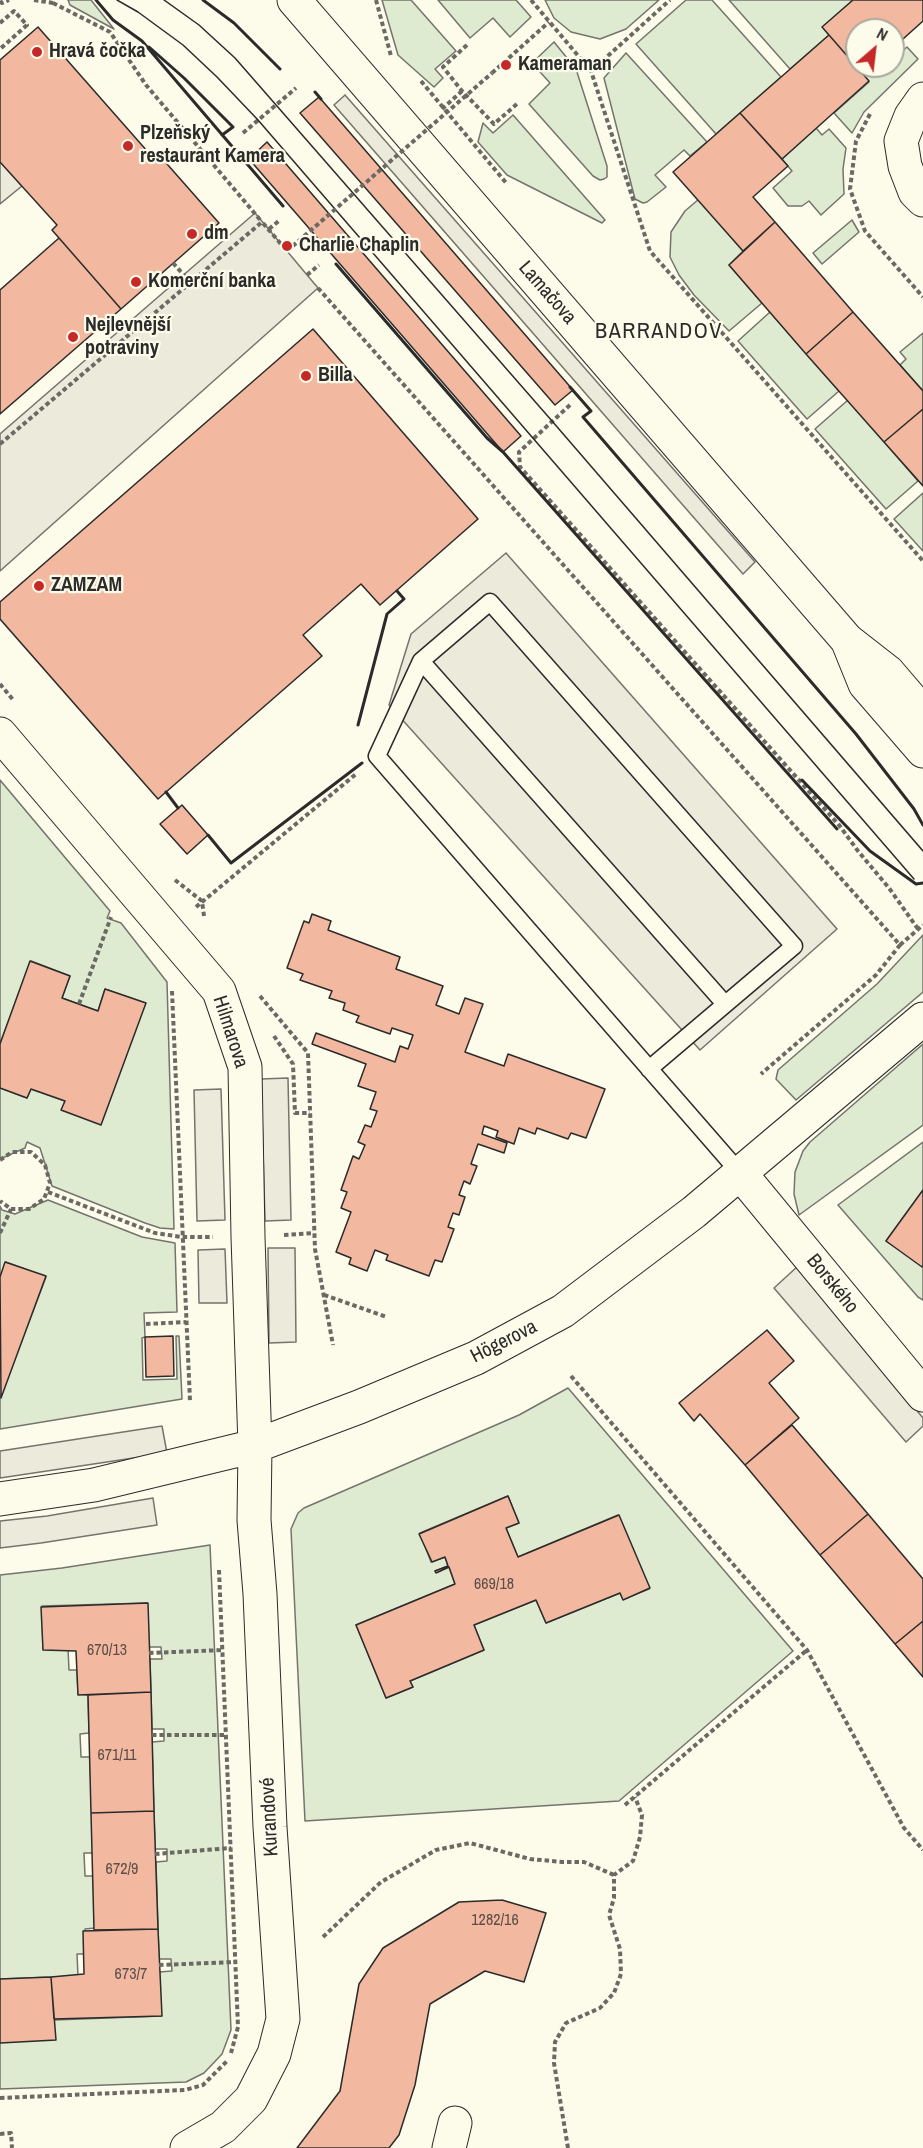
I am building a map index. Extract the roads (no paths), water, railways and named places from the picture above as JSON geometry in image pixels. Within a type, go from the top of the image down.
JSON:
[{"type":"street","name":"Lamačova","points":[[294,0],[847,640],[888,672],[923,712]]},
{"type":"street","points":[[923,99],[911,116],[902,141],[905,166],[915,192],[923,200]]},
{"type":"street","name":"Lamačova","points":[[847,640],[865,684],[923,751]]},
{"type":"street","name":"Hilmarova","points":[[0,734],[219,991],[245,1067],[255,1446]]},
{"type":"street","name":"Högerova","points":[[0,1499],[94,1485],[255,1446],[359,1407],[476,1358],[563,1311],[694,1212],[923,1019]]},
{"type":"street","name":"Borského","points":[[740,1173],[923,1395]]},
{"type":"street","name":"Kurandové","points":[[187,2148],[223,2127],[251,2099],[274,2054],[283,2019],[270,1827],[260,1594],[254,1520],[255,1446]]},
{"type":"lane","points":[[649,1069],[794,946],[490,602],[421,661],[377,756],[649,1069],[740,1173]]},
{"type":"lane","points":[[421,661],[725,1004]]},
{"type":"tram line","points":[[117,0],[138,12],[183,45],[258,120],[914,879]]},
{"type":"tram line","points":[[164,0],[199,25],[235,58],[923,851]]},
{"type":"place","name":"Hravá čočka","points":[[37,52]]},
{"type":"place","name":"Kameraman","points":[[506,65]]},
{"type":"place","name":"Plzeňský restaurant Kamera","points":[[128,146]]},
{"type":"place","name":"dm","points":[[192,234]]},
{"type":"place","name":"Charlie Chaplin","points":[[287,246]]},
{"type":"place","name":"Komerční banka","points":[[136,282]]},
{"type":"place","name":"Nejlevnější potraviny","points":[[73,337]]},
{"type":"place","name":"Billa","points":[[306,376]]},
{"type":"place","name":"ZAMZAM","points":[[39,586]]},
{"type":"district","name":"BARRANDOV","points":[[659,332]]}]
